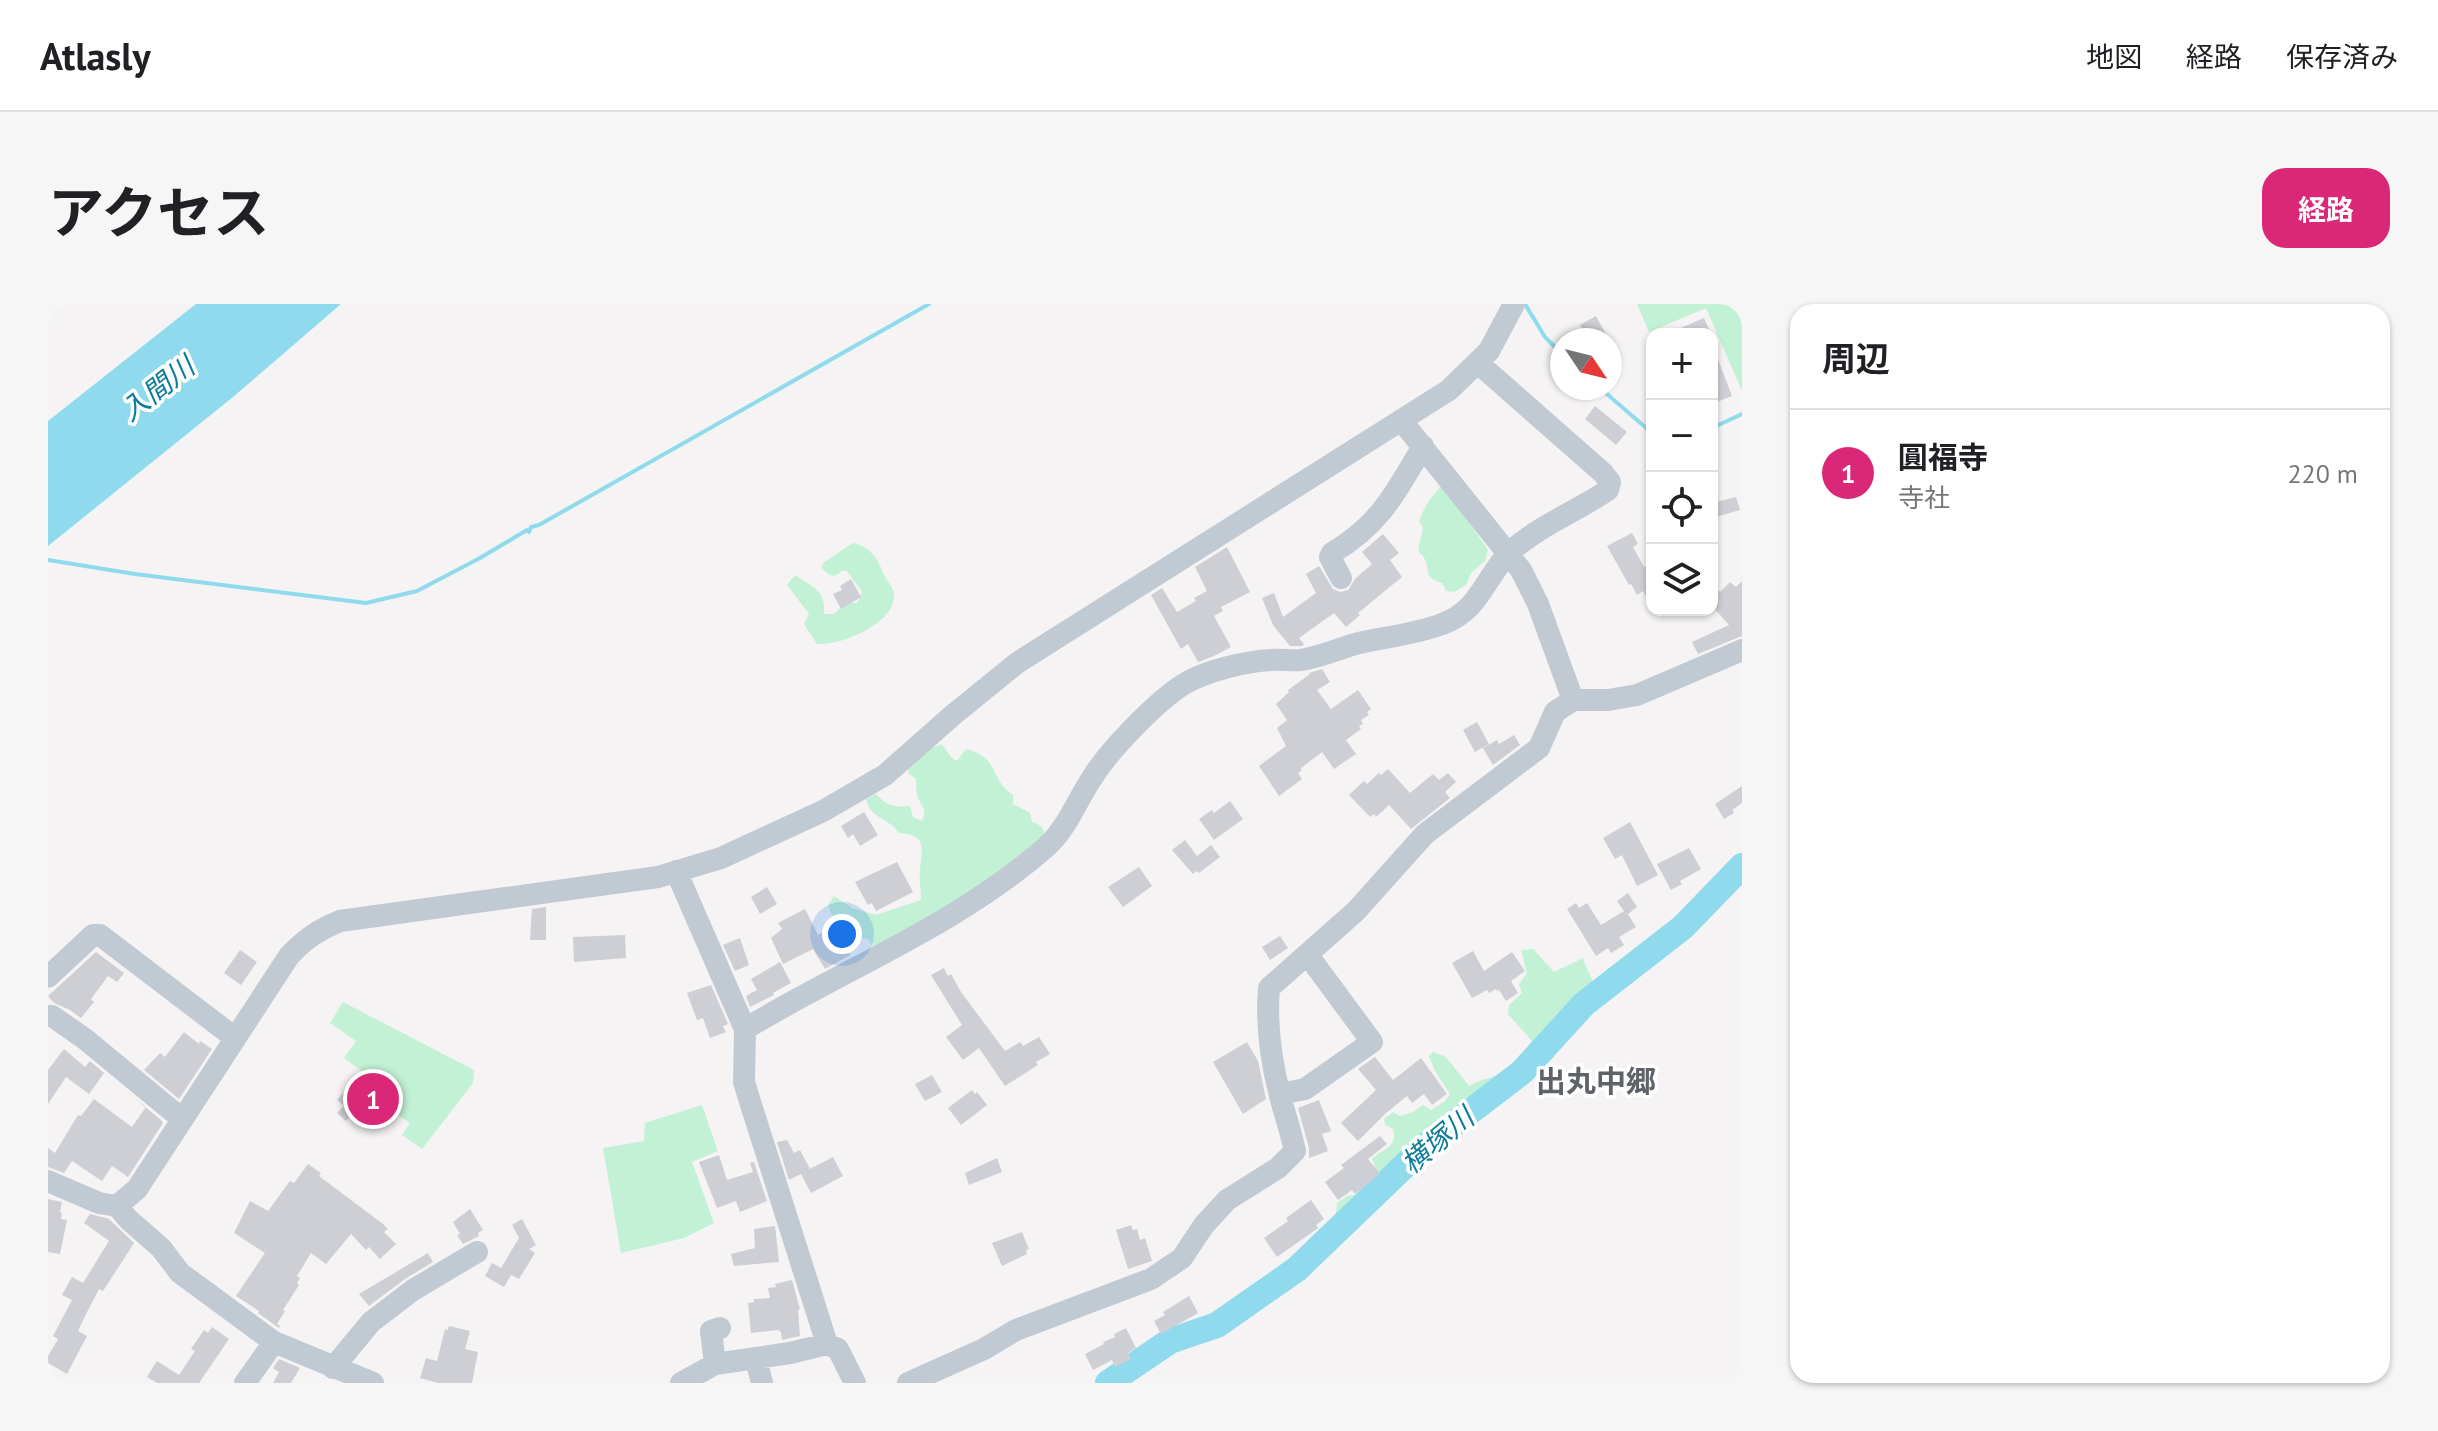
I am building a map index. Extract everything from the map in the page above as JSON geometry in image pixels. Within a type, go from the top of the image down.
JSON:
[{"type":"street","points":[[117,1206],[137,1189],[289,956],[305,939],[340,921],[658,877],[721,858],[823,811],[885,775],[1017,663],[1449,390],[1489,351],[1514,304]]},
{"type":"street","points":[[745,1029],[939,921],[1001,882],[1047,847],[1068,823],[1093,775],[1157,705],[1188,682],[1237,666],[1272,659],[1306,659],[1441,625],[1458,617],[1472,604],[1509,553],[1529,537],[1608,490],[1610,482],[1603,473],[1478,363]]},
{"type":"street","points":[[1401,420],[1521,570],[1538,604],[1573,700]]},
{"type":"street","points":[[1341,578],[1330,557],[1332,553],[1382,513],[1423,446]]},
{"type":"street","points":[[908,1383],[973,1355],[1016,1330],[1151,1279],[1182,1258],[1204,1225],[1227,1200],[1278,1168],[1295,1151],[1280,1094],[1267,1015],[1269,988],[1356,911],[1425,834],[1539,748],[1555,712],[1573,700],[1608,700],[1637,695],[1742,650]]},
{"type":"street","points":[[676,871],[745,1029],[744,1082],[827,1344]]},
{"type":"street","points":[[48,977],[93,935],[100,935],[235,1038]]},
{"type":"street","points":[[1280,1094],[1305,1089],[1372,1042],[1307,954]]},
{"type":"street","points":[[48,1016],[85,1039],[182,1119]]},
{"type":"street","points":[[48,1181],[99,1203],[117,1206],[161,1248],[180,1273],[274,1342],[373,1383]]},
{"type":"street","points":[[333,1368],[371,1322],[413,1290],[477,1252]]},
{"type":"street","points":[[715,1364],[711,1331],[720,1328]]},
{"type":"street","points":[[245,1383],[274,1342]]},
{"type":"street","points":[[681,1383],[715,1364],[827,1344],[838,1349],[855,1383]]},
{"type":"street","points":[[756,1359],[762,1383]]},
{"type":"green space","points":[[1637,304],[1742,304],[1742,391],[1718,336],[1718,328],[1715,328],[1706,308],[1658,328],[1647,328]]},
{"type":"green space","points":[[1443,484],[1488,550],[1485,561],[1471,573],[1466,585],[1454,592],[1446,591],[1442,583],[1430,577],[1418,550],[1423,528],[1419,521],[1429,501]]},
{"type":"green space","points":[[855,543],[873,554],[879,563],[894,592],[892,606],[876,624],[864,631],[839,641],[817,644],[804,624],[809,614],[787,585],[795,575],[817,590],[823,599],[824,614],[834,614],[845,603],[857,603],[862,592],[847,571],[834,576],[821,568],[824,562]]},
{"type":"green space","points":[[942,744],[957,761],[966,749],[985,758],[1005,789],[1013,795],[1013,804],[1030,813],[1032,822],[1039,825],[1044,833],[1026,856],[875,950],[868,939],[859,938],[852,931],[849,922],[831,914],[828,905],[834,896],[852,908],[876,915],[921,900],[920,841],[909,834],[899,833],[871,810],[866,799],[876,794],[891,805],[910,806],[913,817],[922,821],[924,809],[917,796],[916,779],[908,773],[909,768],[932,748]]},
{"type":"green space","points":[[1533,949],[1554,972],[1583,958],[1596,999],[1567,1028],[1550,1032],[1515,1073],[1420,1143],[1401,1179],[1357,1219],[1351,1223],[1340,1222],[1336,1213],[1337,1203],[1347,1196],[1357,1195],[1379,1178],[1372,1159],[1394,1140],[1393,1129],[1385,1125],[1384,1119],[1393,1112],[1400,1116],[1423,1105],[1431,1110],[1450,1094],[1435,1071],[1429,1056],[1433,1052],[1446,1057],[1469,1086],[1510,1068],[1532,1041],[1508,1014],[1509,1005],[1522,993],[1519,984],[1527,973],[1521,950]]},
{"type":"green space","points":[[343,1002],[474,1070],[473,1083],[422,1149],[402,1135],[410,1123],[375,1099],[384,1087],[344,1058],[356,1041],[330,1023]]},
{"type":"green space","points":[[702,1105],[718,1151],[692,1162],[714,1223],[684,1238],[621,1253],[603,1148],[644,1141],[645,1123]]},
{"type":"water","name":"入間川","points":[[196,304],[341,304],[233,397],[48,546],[48,421]]},
{"type":"building","points":[[1596,316],[1602,328],[1582,328],[1580,325]]},
{"type":"building","points":[[1704,318],[1708,328],[1681,328]]},
{"type":"building","points":[[1718,359],[1732,396],[1718,402]]},
{"type":"building","points":[[1595,406],[1627,432],[1616,445],[1585,419]]},
{"type":"building","points":[[1736,497],[1740,510],[1718,516],[1718,502]]},
{"type":"building","points":[[1632,533],[1638,544],[1633,547],[1646,566],[1646,597],[1643,591],[1637,595],[1629,585],[1607,546]]},
{"type":"building","points":[[1383,534],[1399,553],[1390,560],[1402,577],[1358,613],[1360,615],[1346,627],[1334,613],[1299,638],[1304,644],[1302,646],[1290,646],[1273,625],[1262,598],[1274,593],[1283,617],[1316,593],[1306,574],[1319,566],[1333,589],[1340,592],[1348,590],[1372,564],[1362,552]]},
{"type":"building","points":[[1227,547],[1250,592],[1221,607],[1223,611],[1214,616],[1231,647],[1198,662],[1188,644],[1181,649],[1151,595],[1162,588],[1177,612],[1196,601],[1194,598],[1207,591],[1195,567]]},
{"type":"building","points":[[851,579],[861,597],[841,609],[833,594],[842,590],[840,586]]},
{"type":"building","points":[[1742,581],[1742,636],[1698,654],[1692,642],[1729,625],[1718,613],[1718,590],[1720,592],[1730,582],[1736,587]]},
{"type":"building","points":[[1322,669],[1330,682],[1317,690],[1331,709],[1358,690],[1371,709],[1367,712],[1369,715],[1361,720],[1361,729],[1346,740],[1356,754],[1334,769],[1322,752],[1301,768],[1298,773],[1302,779],[1279,796],[1259,766],[1286,746],[1277,728],[1287,720],[1276,704],[1309,673]]},
{"type":"building","points":[[1477,722],[1489,744],[1475,752],[1463,730]]},
{"type":"building","points":[[1514,735],[1520,745],[1493,765],[1483,748],[1497,740],[1499,744]]},
{"type":"building","points":[[1388,769],[1410,793],[1433,774],[1439,780],[1448,773],[1456,782],[1445,792],[1450,798],[1411,829],[1389,805],[1376,817],[1374,814],[1370,817],[1349,795],[1364,781],[1367,784]]},
{"type":"building","points":[[1742,786],[1742,803],[1724,819],[1715,804]]},
{"type":"building","points":[[1230,801],[1243,819],[1214,840],[1199,819]]},
{"type":"building","points":[[864,812],[878,835],[860,846],[853,834],[848,838],[841,826]]},
{"type":"building","points":[[1630,822],[1658,875],[1637,886],[1622,855],[1615,859],[1603,838]]},
{"type":"building","points":[[1185,840],[1197,856],[1211,845],[1220,857],[1193,874],[1172,850]]},
{"type":"building","points":[[1689,848],[1701,869],[1671,890],[1657,864]]},
{"type":"building","points":[[897,862],[913,892],[876,911],[872,903],[868,905],[855,882]]},
{"type":"building","points":[[1139,867],[1152,886],[1123,907],[1108,887]]},
{"type":"building","points":[[767,887],[777,904],[760,914],[751,897]]},
{"type":"building","points":[[1628,893],[1637,907],[1628,914],[1636,927],[1619,937],[1624,945],[1611,953],[1608,948],[1596,956],[1567,909],[1576,903],[1579,908],[1587,903],[1601,925],[1624,911],[1617,901]]},
{"type":"building","points":[[546,907],[546,940],[530,940],[532,909]]},
{"type":"building","points":[[805,909],[818,935],[844,925],[854,943],[846,948],[850,955],[825,969],[813,949],[783,964],[771,938],[782,929],[778,923]]},
{"type":"building","points":[[625,935],[626,958],[574,962],[573,937]]},
{"type":"building","points":[[1280,936],[1288,948],[1270,960],[1262,947]]},
{"type":"building","points":[[740,938],[749,965],[735,971],[723,945]]},
{"type":"building","points":[[240,950],[257,962],[241,985],[224,973]]},
{"type":"building","points":[[1473,951],[1484,971],[1512,952],[1525,971],[1511,981],[1518,993],[1506,1001],[1496,989],[1472,998],[1452,963]]},
{"type":"building","points":[[96,952],[124,973],[117,982],[108,976],[81,1018],[54,1003],[48,996]]},
{"type":"building","points":[[780,962],[791,983],[750,1007],[746,996],[757,990],[751,979]]},
{"type":"building","points":[[944,968],[1005,1051],[1020,1042],[1023,1046],[1039,1037],[1050,1054],[1005,1086],[979,1048],[963,1060],[946,1037],[962,1025],[931,975]]},
{"type":"building","points":[[711,985],[728,1024],[723,1026],[726,1032],[710,1038],[703,1018],[697,1020],[687,993]]},
{"type":"building","points":[[184,1032],[199,1044],[200,1041],[212,1049],[179,1099],[144,1070],[160,1053],[165,1057]]},
{"type":"building","points":[[1247,1042],[1258,1061],[1266,1099],[1243,1114],[1213,1062]]},
{"type":"building","points":[[64,1049],[85,1067],[90,1061],[104,1073],[89,1094],[66,1077],[48,1104],[48,1070]]},
{"type":"building","points":[[1375,1057],[1393,1080],[1421,1058],[1447,1094],[1432,1105],[1424,1094],[1412,1103],[1407,1096],[1358,1141],[1341,1123],[1376,1090],[1358,1069]]},
{"type":"building","points":[[932,1075],[942,1092],[925,1101],[915,1084]]},
{"type":"building","points":[[354,1080],[372,1095],[346,1121],[337,1113],[344,1106],[337,1100]]},
{"type":"building","points":[[972,1090],[987,1105],[961,1125],[948,1108]]},
{"type":"building","points":[[94,1099],[132,1127],[146,1107],[163,1123],[128,1177],[112,1166],[102,1181],[72,1161],[64,1173],[48,1167],[48,1148],[55,1153],[78,1115],[81,1116]]},
{"type":"building","points":[[1319,1100],[1331,1131],[1322,1134],[1328,1151],[1309,1158],[1298,1108]]},
{"type":"building","points":[[1380,1136],[1387,1144],[1368,1159],[1380,1174],[1355,1194],[1352,1190],[1338,1200],[1325,1182],[1344,1168],[1341,1165]]},
{"type":"building","points":[[787,1140],[794,1153],[800,1150],[810,1169],[833,1157],[843,1176],[811,1193],[801,1174],[789,1180],[777,1142]]},
{"type":"building","points":[[719,1155],[727,1180],[753,1172],[750,1163],[754,1162],[767,1201],[740,1212],[736,1201],[717,1208],[699,1162]]},
{"type":"building","points":[[997,1158],[1002,1172],[969,1185],[965,1173]]},
{"type":"building","points":[[308,1164],[321,1173],[319,1176],[383,1224],[388,1229],[384,1232],[396,1244],[380,1259],[351,1234],[326,1264],[311,1253],[297,1276],[300,1278],[299,1285],[283,1310],[277,1324],[279,1328],[236,1296],[265,1253],[234,1233],[250,1201],[268,1211],[290,1181],[294,1183]]},
{"type":"building","points":[[48,1199],[62,1202],[61,1219],[67,1220],[60,1254],[48,1252]]},
{"type":"building","points":[[1311,1200],[1324,1219],[1316,1225],[1318,1228],[1277,1257],[1264,1238]]},
{"type":"building","points":[[470,1209],[483,1230],[478,1233],[479,1236],[463,1244],[453,1222]]},
{"type":"building","points":[[90,1214],[109,1219],[134,1243],[103,1291],[99,1289],[86,1314],[78,1331],[87,1336],[67,1374],[48,1363],[48,1356],[58,1339],[53,1336],[72,1300],[62,1295],[72,1277],[83,1283],[109,1241],[84,1223]]},
{"type":"building","points":[[522,1219],[536,1245],[529,1249],[535,1253],[519,1279],[511,1275],[504,1287],[485,1276],[492,1263],[501,1268],[519,1238],[512,1225]]},
{"type":"building","points":[[1131,1225],[1133,1230],[1137,1229],[1140,1240],[1145,1238],[1152,1261],[1128,1269],[1116,1230]]},
{"type":"building","points":[[775,1226],[779,1262],[734,1266],[731,1254],[755,1248],[754,1229]]},
{"type":"building","points":[[1022,1232],[1029,1249],[1026,1250],[1027,1254],[1002,1266],[992,1243]]},
{"type":"building","points":[[428,1253],[433,1262],[369,1306],[359,1294]]},
{"type":"building","points":[[792,1280],[800,1309],[800,1336],[782,1340],[778,1330],[751,1333],[748,1303],[754,1302],[754,1299],[770,1298],[768,1288]]},
{"type":"building","points":[[1189,1296],[1198,1313],[1161,1334],[1154,1321]]},
{"type":"building","points":[[449,1326],[470,1331],[465,1349],[478,1352],[472,1383],[438,1383],[420,1378],[426,1358],[437,1361],[445,1329],[448,1330]]},
{"type":"building","points":[[212,1327],[229,1339],[199,1383],[157,1383],[147,1377],[157,1361],[179,1375],[204,1330],[208,1333]]},
{"type":"building","points":[[1126,1328],[1136,1348],[1128,1353],[1131,1359],[1115,1367],[1112,1360],[1093,1370],[1085,1354]]},
{"type":"building","points":[[279,1359],[300,1368],[291,1383],[273,1383],[279,1372],[273,1368]]},
{"type":"waterway","points":[[48,560],[366,603],[417,591],[527,530],[529,532],[531,527],[929,304]]},
{"type":"waterway","points":[[1525,304],[1550,342]]},
{"type":"waterway","points":[[1614,400],[1646,428]]},
{"type":"waterway","points":[[1718,425],[1742,414]]},
{"type":"waterway","name":"横塚川","points":[[1108,1383],[1170,1341],[1217,1325],[1297,1269],[1424,1147],[1522,1072],[1584,1004],[1683,927],[1742,866]]},
{"type":"place","name":"圓福寺","points":[[373,1099]]},
{"type":"district","name":"出丸中郷","points":[[1596,1080]]}]
